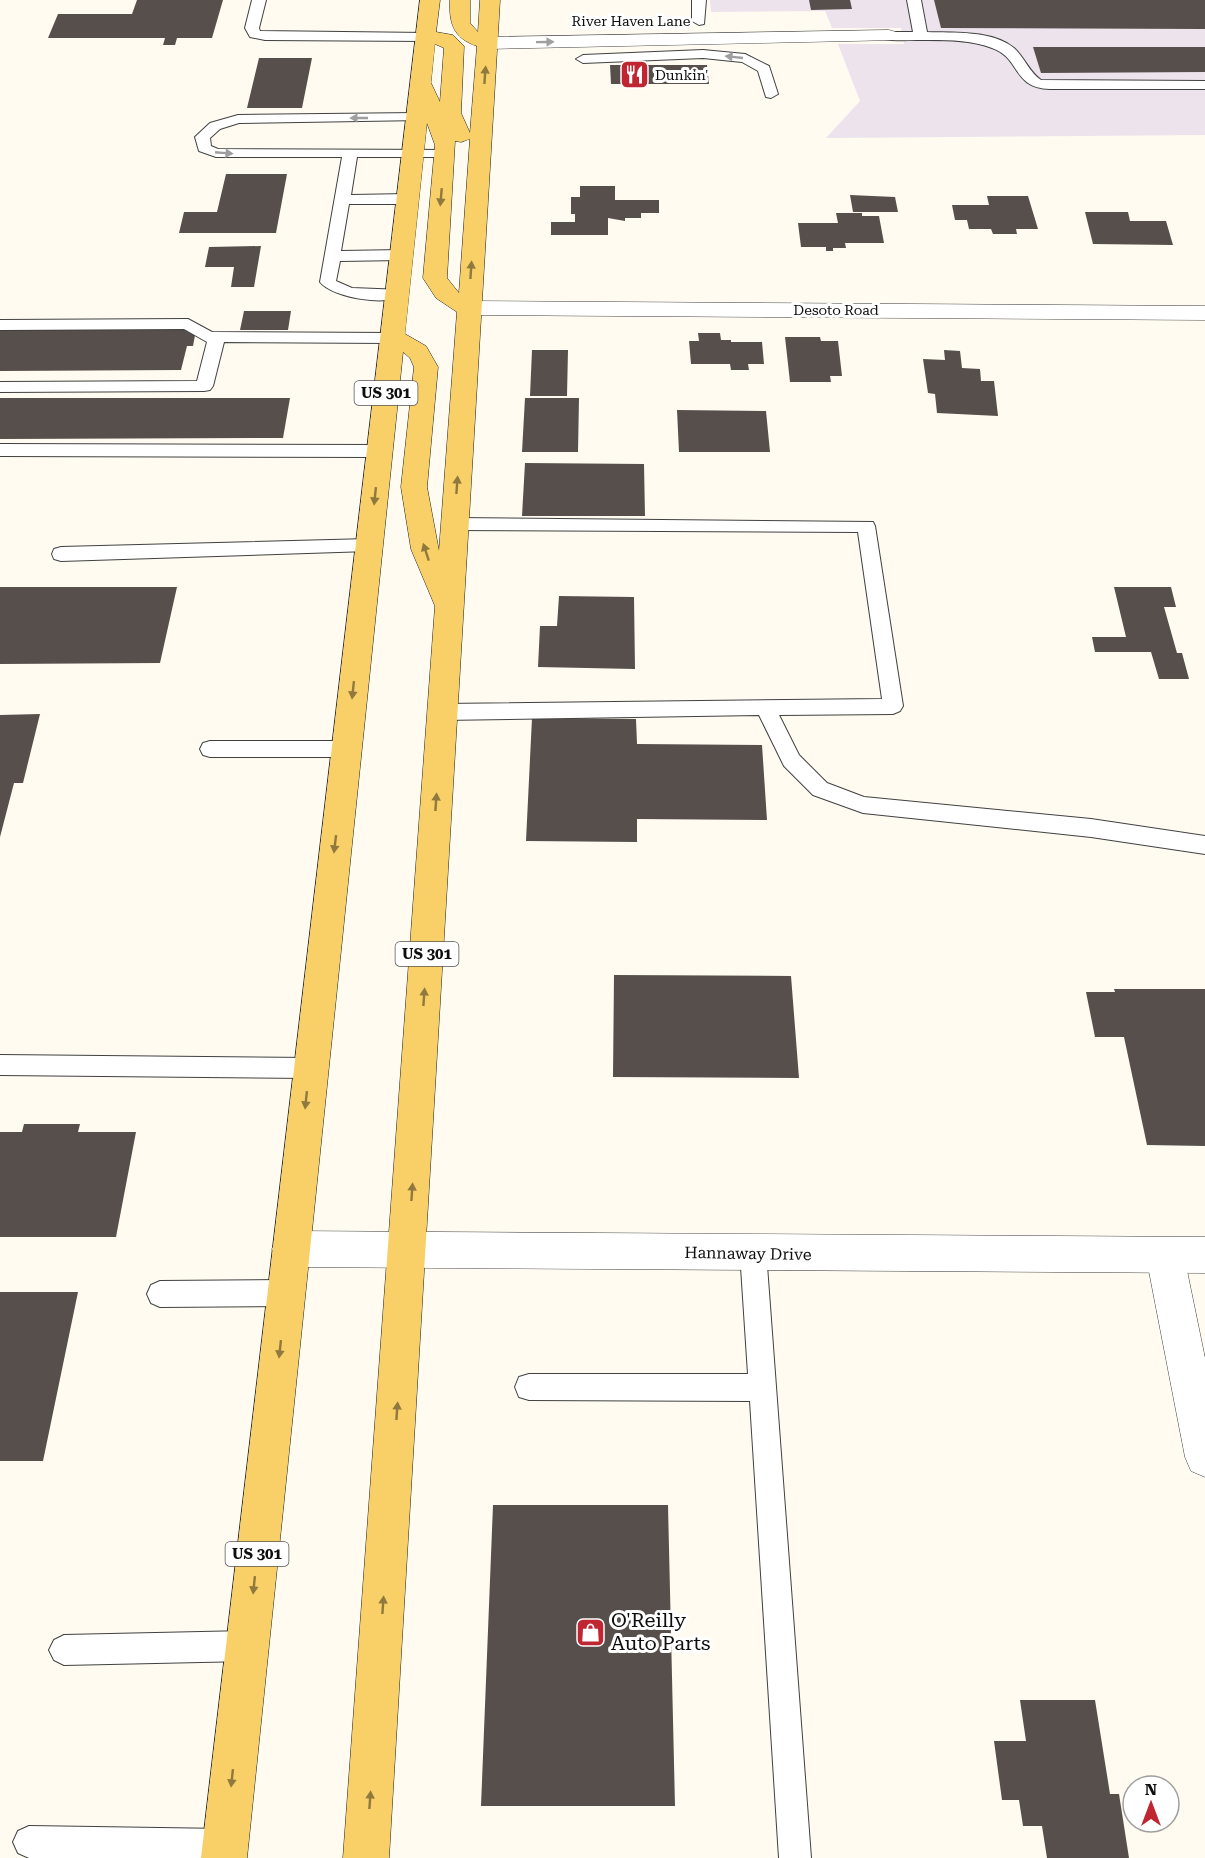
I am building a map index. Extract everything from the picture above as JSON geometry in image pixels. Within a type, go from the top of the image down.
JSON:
[{"type":"main road","name":"US 301","points":[[224,1851],[430,0]]},
{"type":"main road","points":[[459,0],[458,21],[463,32],[472,39],[493,22]]},
{"type":"main road","name":"US 301","points":[[366,1858],[408,1250],[468,308],[478,170],[493,22]]},
{"type":"main road","points":[[426,37],[446,39],[454,46],[450,113],[478,170]]},
{"type":"main road","points":[[421,80],[446,145],[435,278],[439,289],[451,300],[468,308]]},
{"type":"main road","points":[[392,338],[409,343],[421,353],[426,367],[414,487],[424,549],[448,606]]},
{"type":"street","name":"River Haven Lane","points":[[653,21],[735,23],[772,38]]},
{"type":"street","name":"River Haven Lane","points":[[493,22],[772,38],[889,36]]},
{"type":"street","name":"Desoto Road","points":[[468,308],[1205,313]]},
{"type":"street","name":"Hannaway Drive","points":[[291,1249],[1205,1255]]},
{"type":"street","points":[[1165,1256],[1205,1457]]},
{"type":"lane","points":[[259,0],[252,28],[255,34],[265,36],[426,37]]},
{"type":"lane","points":[[699,0],[699,21]]},
{"type":"lane","points":[[914,0],[921,36]]},
{"type":"lane","points":[[889,36],[971,39],[1001,46],[1016,56],[1024,71],[1035,82],[1055,85],[1205,85]]},
{"type":"lane","points":[[583,59],[703,54],[745,58],[764,69],[771,94]]},
{"type":"lane","points":[[417,117],[238,119],[214,126],[202,137],[204,148],[216,153],[445,153]]},
{"type":"lane","points":[[350,154],[328,282],[337,291],[356,294],[397,293]]},
{"type":"lane","points":[[342,200],[408,199]]},
{"type":"lane","points":[[333,256],[402,255]]},
{"type":"lane","points":[[0,324],[188,324],[207,337],[392,338]]},
{"type":"lane","points":[[0,387],[204,386],[217,337]]},
{"type":"lane","points":[[0,450],[380,451]]},
{"type":"lane","points":[[442,712],[892,706],[866,526],[454,524]]},
{"type":"lane","points":[[61,554],[369,545]]},
{"type":"lane","points":[[765,708],[791,760],[820,789],[863,805],[1091,828],[1205,845]]},
{"type":"lane","points":[[210,749],[346,749]]},
{"type":"lane","points":[[0,1065],[310,1068]]},
{"type":"lane","points":[[753,1252],[795,1858]]},
{"type":"lane","points":[[160,1294],[286,1293]]},
{"type":"lane","points":[[529,1387],[763,1388]]},
{"type":"lane","points":[[64,1650],[247,1646]]},
{"type":"lane","points":[[29,1842],[224,1851]]},
{"type":"shaded area","points":[[710,0],[1205,0],[1205,135],[826,138],[860,101],[838,44],[904,44],[901,28],[832,28],[825,11],[711,12]]},
{"type":"building","points":[[137,0],[223,0],[212,38],[177,38],[175,45],[163,45],[165,38],[48,38],[58,14],[132,14]]},
{"type":"building","points":[[809,0],[850,0],[852,9],[811,10]]},
{"type":"building","points":[[934,0],[1205,0],[1205,29],[941,28]]},
{"type":"building","points":[[1033,47],[1205,47],[1205,72],[1041,73]]},
{"type":"building","points":[[259,58],[312,58],[302,108],[247,108]]},
{"type":"building","points":[[610,65],[707,65],[709,84],[611,84]]},
{"type":"building","points":[[226,174],[287,174],[276,233],[179,233],[184,212],[217,212]]},
{"type":"building","points":[[580,186],[615,186],[615,200],[659,200],[659,213],[641,213],[641,218],[625,218],[625,221],[608,218],[608,235],[551,235],[551,222],[575,222],[575,214],[571,214],[571,197],[580,197]]},
{"type":"building","points":[[850,195],[895,197],[898,212],[853,212]]},
{"type":"building","points":[[987,196],[1028,196],[1038,229],[1016,229],[1017,234],[993,234],[991,229],[969,229],[967,220],[955,220],[952,205],[989,205]]},
{"type":"building","points":[[1085,212],[1128,212],[1130,221],[1166,221],[1173,245],[1093,244]]},
{"type":"building","points":[[836,213],[862,213],[862,216],[879,216],[884,243],[845,243],[846,248],[833,248],[833,251],[826,251],[826,247],[801,247],[798,223],[838,223]]},
{"type":"building","points":[[261,246],[254,287],[231,287],[234,267],[205,267],[209,247]]},
{"type":"building","points":[[244,311],[291,311],[288,330],[240,330]]},
{"type":"building","points":[[0,330],[196,330],[193,346],[187,346],[181,370],[0,371]]},
{"type":"building","points":[[698,333],[720,333],[721,340],[731,340],[731,342],[762,342],[764,364],[748,364],[749,370],[731,370],[730,364],[691,364],[689,341],[699,341]]},
{"type":"building","points":[[785,337],[820,337],[821,341],[838,341],[842,376],[830,376],[831,382],[790,382]]},
{"type":"building","points":[[532,350],[568,350],[567,396],[530,396]]},
{"type":"building","points":[[944,350],[960,351],[962,368],[980,369],[981,381],[994,381],[998,416],[937,413],[935,394],[928,393],[923,359],[945,360]]},
{"type":"building","points":[[0,398],[290,398],[283,438],[0,439]]},
{"type":"building","points":[[525,398],[579,398],[578,452],[522,452]]},
{"type":"building","points":[[677,410],[766,411],[770,452],[679,452]]},
{"type":"building","points":[[525,463],[644,464],[645,516],[522,516]]},
{"type":"building","points":[[0,587],[177,587],[160,663],[0,664]]},
{"type":"building","points":[[1114,587],[1171,587],[1176,607],[1164,607],[1177,653],[1182,653],[1189,679],[1159,679],[1151,652],[1095,652],[1092,637],[1126,637]]},
{"type":"building","points":[[559,596],[634,597],[635,669],[538,667],[540,626],[557,626]]},
{"type":"building","points":[[40,714],[23,783],[14,783],[0,837],[0,715]]},
{"type":"building","points":[[532,718],[636,719],[637,744],[762,745],[767,820],[637,819],[637,842],[526,841]]},
{"type":"building","points":[[614,975],[791,976],[799,1078],[613,1077]]},
{"type":"building","points":[[1114,989],[1205,989],[1205,1146],[1147,1145],[1124,1037],[1095,1037],[1086,992],[1115,992]]},
{"type":"building","points":[[24,1124],[80,1124],[78,1132],[136,1132],[116,1237],[0,1237],[0,1132],[22,1132]]},
{"type":"building","points":[[0,1292],[78,1292],[43,1461],[0,1461]]},
{"type":"building","points":[[493,1505],[668,1505],[675,1806],[481,1806]]},
{"type":"building","points":[[1020,1700],[1095,1700],[1110,1794],[1119,1794],[1121,1834],[1125,1834],[1129,1858],[1047,1858],[1042,1826],[1023,1826],[1019,1800],[1002,1800],[994,1741],[1026,1741]]},
{"type":"place","name":"Dunkin'","points":[[634,75]]},
{"type":"place","name":"O'Reilly Auto Parts","points":[[590,1632]]}]
